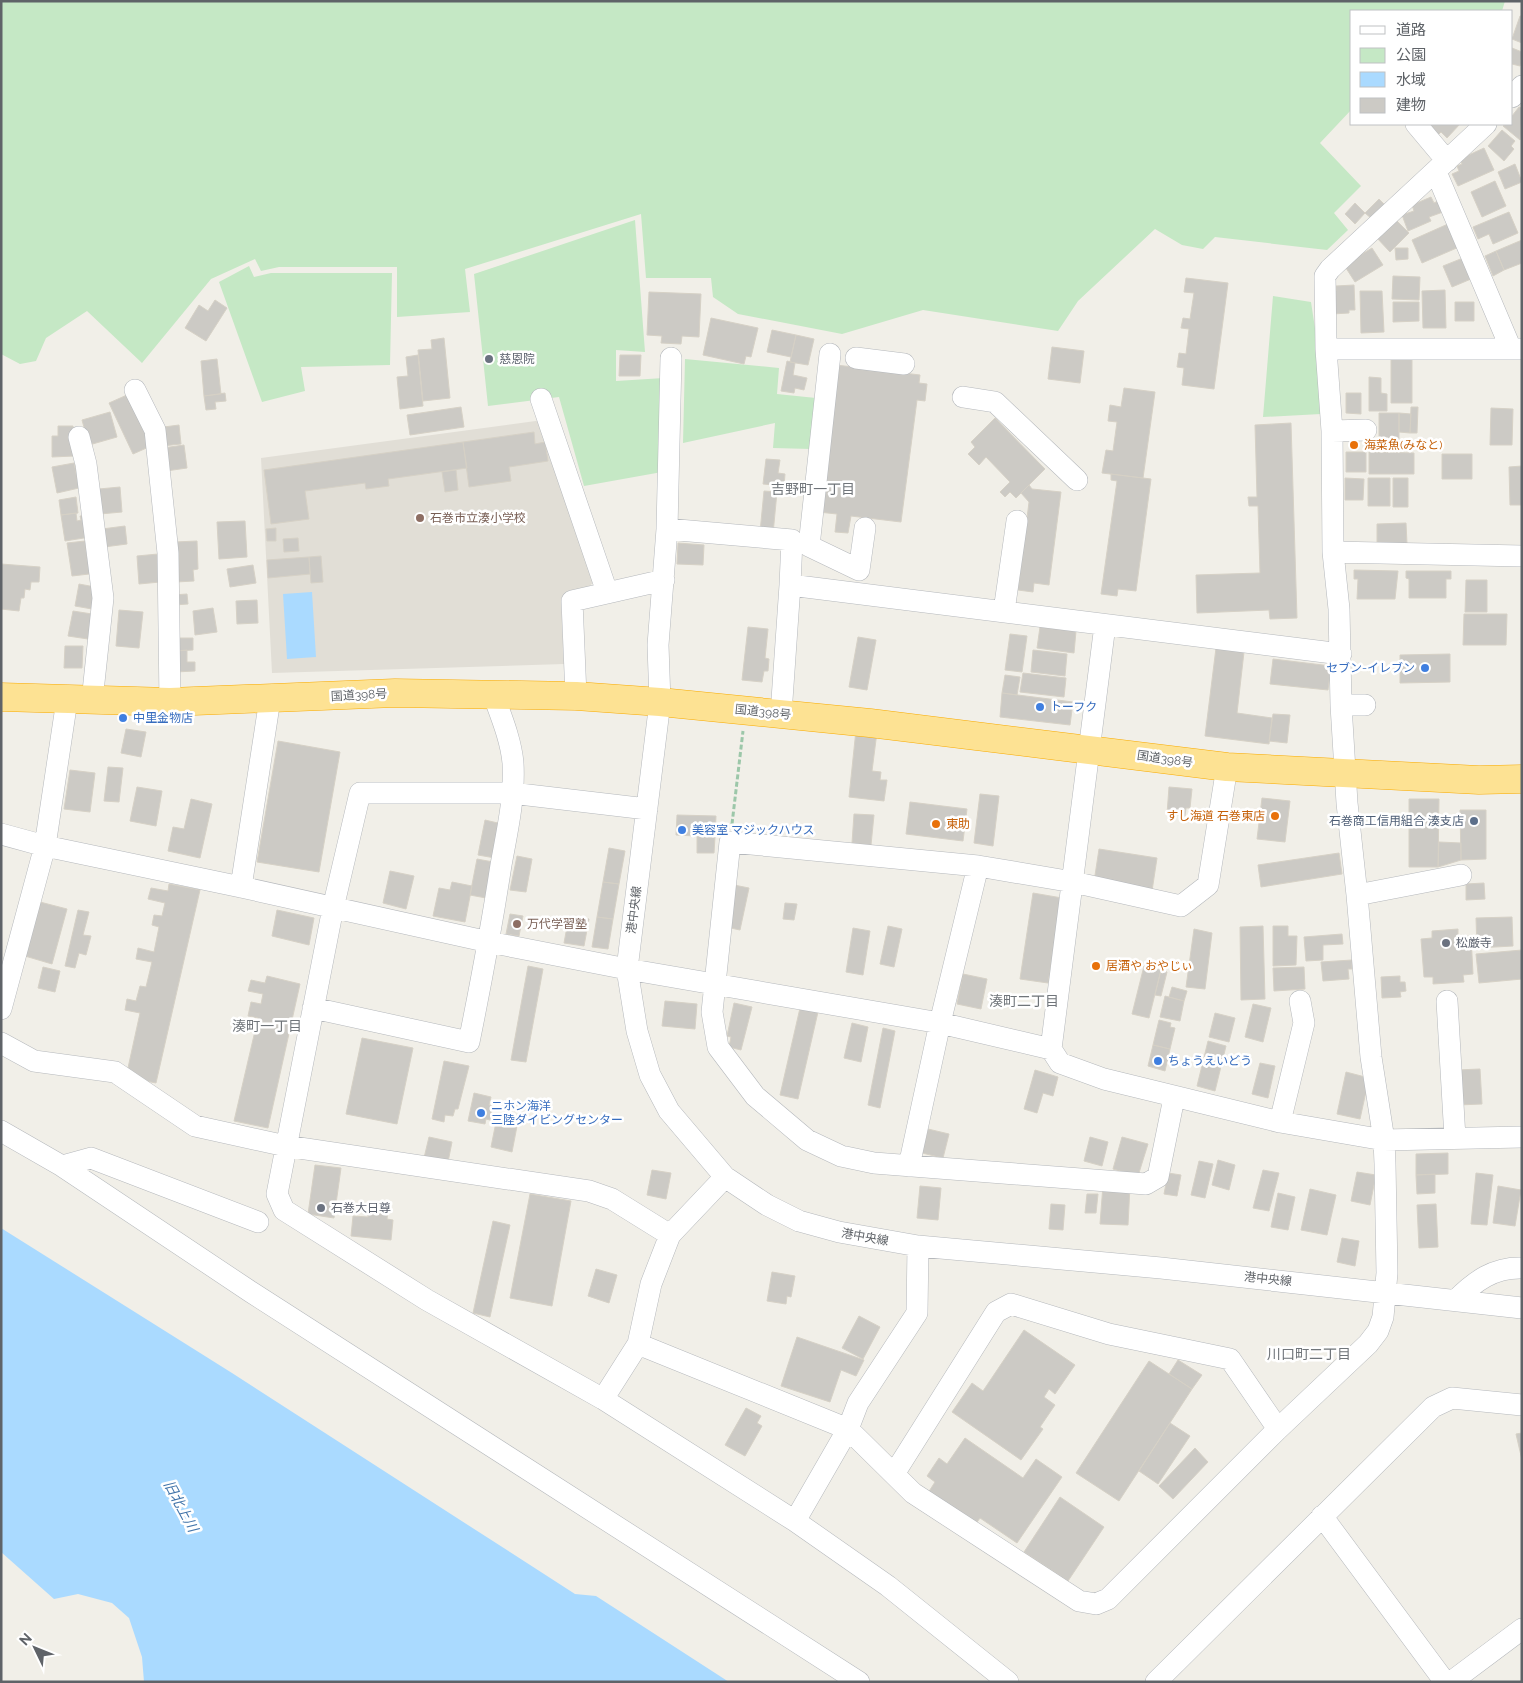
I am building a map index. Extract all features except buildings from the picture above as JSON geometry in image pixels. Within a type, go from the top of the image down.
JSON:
[{"type":"highway","name":"国道398号","points":[[1,697],[170,702],[270,700],[395,693],[576,696],[781,714],[1089,749],[1227,767],[1522,779]]},
{"type":"street","points":[[1513,95],[1522,86]]},
{"type":"street","points":[[1326,349],[1517,349],[1442,166],[1417,125]]},
{"type":"street","points":[[638,1344],[848,1429],[913,1493],[1079,1601],[1096,1604],[1108,1599],[1278,1429],[1368,1344],[1378,1331],[1383,1317],[1386,1273],[1384,1140],[1371,1057],[1345,773],[1341,705],[1341,654],[1333,552],[1332,431],[1326,349],[1325,276],[1330,269],[1485,125]]},
{"type":"street","points":[[830,354],[810,546],[859,570],[865,528]]},
{"type":"street","name":"港中央線","points":[[670,358],[667,530],[658,645],[660,702],[627,969],[637,1031],[650,1076],[669,1111],[725,1177],[767,1205],[799,1221],[839,1232],[918,1246],[1385,1292],[1522,1308]]},
{"type":"street","points":[[856,358],[904,364]]},
{"type":"street","points":[[135,390],[155,430],[168,553],[170,702]]},
{"type":"street","points":[[963,397],[995,402],[1077,480]]},
{"type":"street","points":[[541,399],[607,592]]},
{"type":"street","points":[[1332,431],[1366,430]]},
{"type":"street","points":[[1,1009],[45,846],[102,598],[86,464],[79,437]]},
{"type":"street","points":[[1004,611],[1017,521]]},
{"type":"street","points":[[667,530],[792,540],[781,714]]},
{"type":"street","points":[[1333,552],[1522,556]]},
{"type":"street","points":[[576,696],[572,601],[664,580]]},
{"type":"street","points":[[790,584],[1341,654]]},
{"type":"street","points":[[1105,625],[1080,807],[1073,882],[1051,1049],[1060,1063],[1104,1079],[1174,1098],[1280,1122],[1384,1140],[1522,1138]]},
{"type":"street","points":[[313,1008],[469,1042],[488,942],[512,793],[513,762],[506,730],[493,694]]},
{"type":"street","points":[[241,887],[270,700]]},
{"type":"street","points":[[1341,705],[1365,706]]},
{"type":"street","points":[[1174,1098],[1158,1178],[1146,1184],[874,1163],[842,1156],[807,1140],[755,1096],[718,1047],[712,1012],[713,984],[730,842],[978,866],[1073,882],[1181,906],[1208,885],[1227,767]]},
{"type":"street","points":[[646,809],[512,793],[360,793],[333,908],[286,1146],[278,1194],[284,1210],[426,1300],[603,1399],[795,1521],[888,1586],[1008,1682]]},
{"type":"street","points":[[1,834],[45,846],[488,942],[627,969],[940,1023],[1051,1049]]},
{"type":"street","points":[[909,1166],[940,1023],[978,866]]},
{"type":"street","points":[[1357,895],[1462,875]]},
{"type":"street","points":[[1280,1122],[1304,1023],[1300,1001]]},
{"type":"street","points":[[1447,1001],[1455,1138]]},
{"type":"street","points":[[1,1043],[34,1062],[114,1072],[194,1126],[286,1146],[589,1191],[612,1199],[670,1235]]},
{"type":"street","points":[[1,1131],[62,1166],[252,1292],[858,1682]]},
{"type":"street","points":[[62,1166],[91,1158],[258,1222]]},
{"type":"street","points":[[603,1399],[638,1344],[651,1284],[670,1235],[725,1177]]},
{"type":"street","points":[[795,1521],[848,1429],[858,1403],[917,1313],[918,1246]]},
{"type":"street","points":[[1456,1300],[1471,1285],[1488,1274],[1509,1268],[1522,1268]]},
{"type":"street","points":[[894,1474],[996,1312],[1011,1304],[1109,1334],[1230,1360],[1278,1429]]},
{"type":"street","points":[[1156,1682],[1433,1407],[1452,1398],[1522,1405]]},
{"type":"street","points":[[1322,1516],[1445,1682]]},
{"type":"street","points":[[1451,1682],[1522,1629]]},
{"type":"path","points":[[730,842],[746,711]]},
{"type":"shaded area","name":"石巻市立湊小学校","points":[[543,420],[597,578],[586,590],[561,600],[564,664],[272,673],[261,458]]},
{"type":"green space","points":[[1,1],[1505,1],[1502,10],[1350,10],[1350,111],[1320,143],[1361,186],[1334,213],[1348,230],[1327,250],[1215,237],[1203,249],[1182,245],[1155,229],[1078,301],[1058,331],[923,310],[842,334],[738,314],[713,297],[711,278],[646,278],[641,214],[465,269],[470,312],[397,317],[397,267],[279,267],[261,271],[255,259],[211,279],[142,363],[87,311],[46,338],[36,361],[20,364],[1,354]]},
{"type":"green space","points":[[635,220],[645,352],[616,350],[616,381],[664,378],[662,472],[584,486],[559,397],[488,406],[474,274]]},
{"type":"green space","points":[[249,266],[254,277],[271,273],[392,273],[390,365],[301,367],[305,391],[262,402],[219,282]]},
{"type":"green space","points":[[1273,296],[1311,302],[1318,348],[1321,414],[1263,417]]},
{"type":"green space","points":[[685,359],[779,368],[777,394],[816,398],[811,449],[773,448],[775,423],[683,443]]},
{"type":"water","points":[[312,592],[316,657],[287,659],[283,594]]},
{"type":"water","name":"旧北上川","points":[[1,1228],[232,1373],[575,1594],[596,1596],[729,1682],[144,1682],[142,1657],[129,1618],[112,1603],[78,1594],[54,1599],[1,1552]]},
{"type":"place","name":"慈恩院","points":[[489,359]]},
{"type":"place","name":"海菜魚(みなと)","points":[[1354,445]]},
{"type":"place","name":"石巻市立湊小学校","points":[[420,518]]},
{"type":"place","name":"セブン-イレブン","points":[[1425,668]]},
{"type":"place","name":"トーフク","points":[[1040,707]]},
{"type":"place","name":"中里金物店","points":[[123,718]]},
{"type":"place","name":"すし海道 石巻東店","points":[[1275,816]]},
{"type":"place","name":"石巻商工信用組合 湊支店","points":[[1474,821]]},
{"type":"place","name":"東助","points":[[936,824]]},
{"type":"place","name":"美容室 マジックハウス","points":[[682,830]]},
{"type":"place","name":"万代学習塾","points":[[517,924]]},
{"type":"place","name":"松厳寺","points":[[1446,943]]},
{"type":"place","name":"居酒や おやじぃ","points":[[1096,966]]},
{"type":"place","name":"ちょうえいどう","points":[[1158,1061]]},
{"type":"place","name":"ニホン海洋 三陸ダイビングセンター","points":[[481,1113]]},
{"type":"place","name":"石巻大日尊","points":[[321,1208]]},
{"type":"district","name":"吉野町一丁目","points":[[813,489]]},
{"type":"district","name":"湊町二丁目","points":[[1024,1001]]},
{"type":"district","name":"湊町一丁目","points":[[267,1026]]},
{"type":"district","name":"川口町二丁目","points":[[1309,1354]]}]
